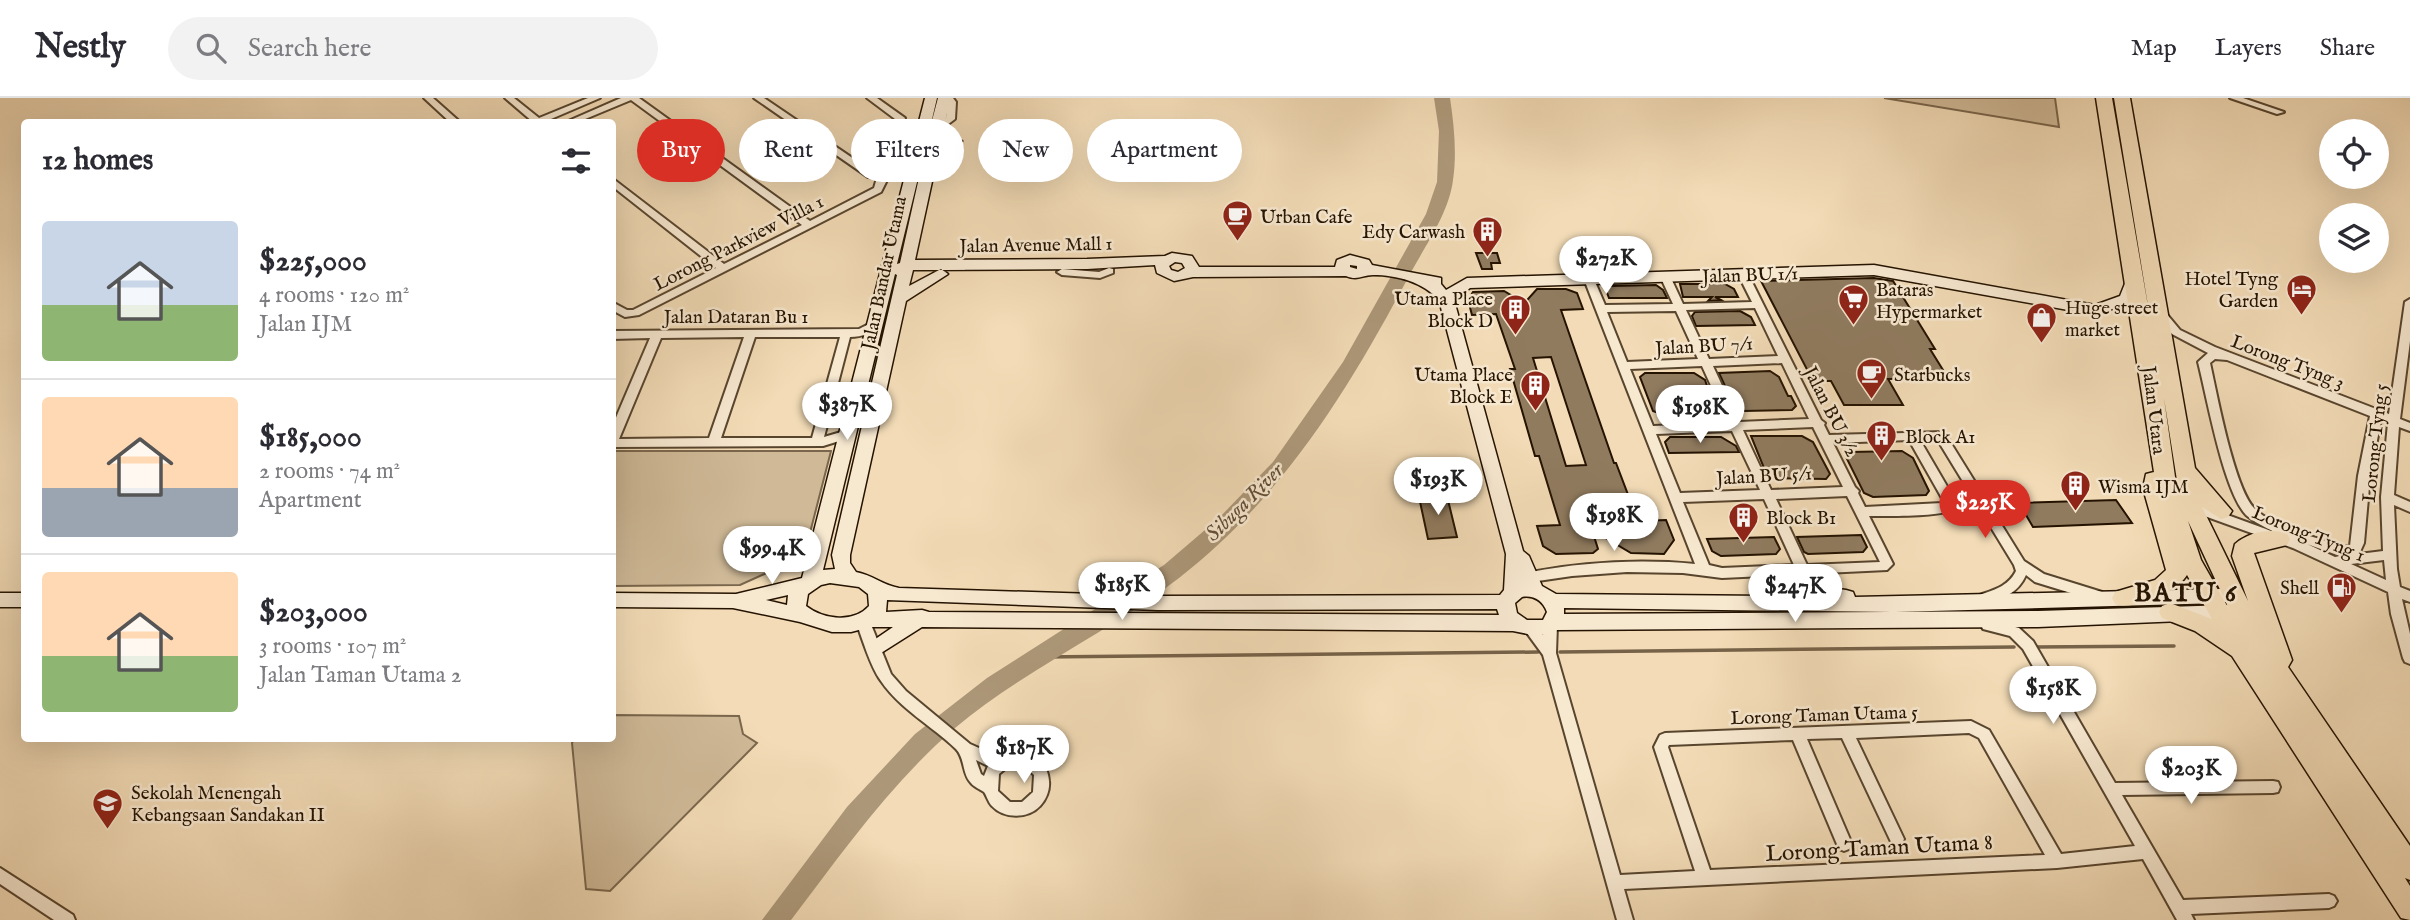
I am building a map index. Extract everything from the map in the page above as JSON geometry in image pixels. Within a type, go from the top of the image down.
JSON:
[{"type":"highway","name":"Jalan Utara","points":[[2104,98],[2149,363],[2166,484],[2190,561],[2283,679],[2410,868]]},
{"type":"highway","name":"Jalan Utara","points":[[2123,103],[2161,314],[2186,468],[2189,504],[2242,652],[2410,909]]},
{"type":"highway","points":[[2112,152],[2123,151],[2116,114],[2123,103]]},
{"type":"highway","points":[[2112,598],[2162,587],[2177,573],[2176,561],[2153,488],[2161,457]]},
{"type":"highway","points":[[2186,468],[2199,488],[2221,511]]},
{"type":"highway","points":[[2166,484],[2189,504],[2181,513],[2191,542],[2190,561]]},
{"type":"highway","points":[[2283,679],[2281,664],[2243,550],[2251,542],[2288,542]]},
{"type":"highway","points":[[2170,612],[2203,625],[2242,652]]},
{"type":"street","points":[[428,98],[452,119]]},
{"type":"street","points":[[509,98],[534,119]]},
{"type":"street","points":[[545,119],[596,98]]},
{"type":"street","points":[[578,119],[631,98],[809,225]]},
{"type":"street","points":[[758,98],[851,161]]},
{"type":"street","name":"Lorong Parkview Villa 1","points":[[872,98],[900,119]]},
{"type":"street","points":[[925,119],[930,98]]},
{"type":"street","name":"Jalan Bandar Utama","points":[[940,119],[946,98]]},
{"type":"street","points":[[2234,98],[2280,112]]},
{"type":"street","name":"Lorong Parkview Villa 1","points":[[616,308],[625,314],[651,306],[874,193],[882,182]]},
{"type":"street","points":[[900,271],[897,236],[910,182]]},
{"type":"street","name":"Jalan Bandar Utama","points":[[809,582],[848,434],[865,338],[875,324],[880,306],[912,243],[925,182]]},
{"type":"street","points":[[616,184],[724,269]]},
{"type":"street","points":[[900,298],[938,269],[916,255],[912,243]]},
{"type":"street","points":[[1164,265],[1180,257],[1191,266],[1343,268],[1358,260],[1366,269],[1427,280],[1467,283]]},
{"type":"street","name":"Jalan Avenue Mall 1","points":[[900,271],[1087,264],[1164,265]]},
{"type":"street","name":"Jalan Avenue Mall 1","points":[[938,269],[1062,272],[1109,271],[1164,265]]},
{"type":"street","name":"Jalan Bandar Utama","points":[[850,578],[841,564],[841,555],[900,298],[900,271]]},
{"type":"street","name":"Jalan BU 1/1","points":[[1447,296],[1467,283],[1880,271],[2088,310],[2103,309],[2126,299],[2133,278]]},
{"type":"street","name":"Jalan BU 3/2","points":[[1743,274],[1887,564],[1882,567],[1803,570]]},
{"type":"street","points":[[733,601],[829,575],[864,582],[877,592],[899,595],[1158,603],[1509,597],[1556,572],[1703,567],[1722,573],[1803,570],[1665,276]]},
{"type":"street","points":[[1589,279],[1703,567]]},
{"type":"street","points":[[1427,280],[1447,296],[1515,554],[1533,584],[1552,601],[1556,612],[1537,624]]},
{"type":"street","name":"Lorong Tyng 5","points":[[2410,302],[2407,353],[2394,421],[2387,497],[2391,589],[2410,658]]},
{"type":"street","points":[[1601,309],[1759,305]]},
{"type":"street","name":"Lorong Tyng 3","points":[[2161,314],[2176,332],[2229,357],[2410,427]]},
{"type":"street","points":[[817,442],[846,333]]},
{"type":"street","name":"Jalan Dataran Bu 1","points":[[616,335],[846,333],[865,338]]},
{"type":"street","points":[[616,432],[657,334]]},
{"type":"street","points":[[714,442],[751,334]]},
{"type":"street","points":[[2229,357],[2213,355],[2205,358],[2204,362],[2222,436],[2244,505],[2269,523],[2343,552],[2355,550],[2358,543],[2364,476],[2376,414]]},
{"type":"street","name":"Jalan BU 7/1","points":[[1624,366],[1786,359]]},
{"type":"street","points":[[1649,429],[1819,423]]},
{"type":"street","points":[[616,442],[817,442],[831,441],[848,434]]},
{"type":"street","points":[[1827,439],[1940,435],[2022,571],[2016,583],[1978,602]]},
{"type":"street","points":[[1863,512],[1941,509],[1948,506],[1949,500],[1912,436]]},
{"type":"street","points":[[2364,476],[2387,497],[2410,507]]},
{"type":"street","name":"Jalan BU 5/1","points":[[1676,498],[1853,491]]},
{"type":"street","points":[[2362,501],[2387,497]]},
{"type":"street","points":[[2189,504],[2221,511],[2288,542]]},
{"type":"street","name":"Lorong Tyng 1","points":[[2189,504],[2288,542],[2410,597]]},
{"type":"street","points":[[1515,554],[1507,613],[1537,624],[1549,653],[1625,920]]},
{"type":"street","points":[[2332,561],[2389,555]]},
{"type":"street","points":[[2020,564],[2040,578],[2112,598]]},
{"type":"street","points":[[802,615],[795,604],[809,582]]},
{"type":"street","points":[[866,621],[879,608],[877,592]]},
{"type":"street","points":[[1552,601],[1871,605],[2112,598],[2225,604]]},
{"type":"street","points":[[0,600],[21,600]]},
{"type":"street","points":[[616,600],[733,601],[802,615],[832,625],[922,617],[1065,622],[1537,624],[2038,619],[2170,612],[2225,604]]},
{"type":"street","points":[[881,645],[922,617]]},
{"type":"street","points":[[2028,645],[2030,628],[2038,619]]},
{"type":"street","points":[[1941,620],[1958,625],[2006,628],[2028,645],[2182,913],[2329,901]]},
{"type":"street","points":[[866,621],[881,645],[895,687]]},
{"type":"street","points":[[866,621],[885,677],[924,716],[961,745],[999,764]]},
{"type":"street","name":"Lorong Taman Utama 5","points":[[1705,878],[1661,743],[1665,739],[1971,727],[1984,734],[2057,861]]},
{"type":"street","points":[[1846,732],[1897,839]]},
{"type":"street","points":[[1798,734],[1844,844]]},
{"type":"street","points":[[961,745],[975,778],[987,786],[995,801],[1011,807],[1029,804],[1041,791],[1043,775],[1033,762],[1016,758],[999,764],[990,774],[987,786]]},
{"type":"street","points":[[2110,789],[2273,787]]},
{"type":"street","name":"Lorong Taman Utama 8","points":[[1614,882],[2057,861],[2146,852]]},
{"type":"street","points":[[0,875],[67,920]]},
{"type":"shaded area","points":[[1884,98],[2055,98],[2059,127]]},
{"type":"shaded area","points":[[616,451],[831,451],[804,556],[740,585],[616,586]]},
{"type":"shaded area","points":[[616,715],[739,716],[743,734],[757,743],[610,891],[586,889],[572,743],[616,742]]},
{"type":"building","name":"Edy Carwash","points":[[1476,253],[1497,253],[1500,263],[1491,263],[1492,269],[1482,269]]},
{"type":"building","name":"Bataras Hypermarket","points":[[1874,278],[1893,281],[1935,349],[1930,349],[1948,378],[1888,379],[1903,405],[1844,405],[1831,381],[1813,381],[1761,281]]},
{"type":"building","points":[[1680,284],[1725,284],[1734,289],[1738,297],[1715,297],[1721,300],[1708,301],[1712,297],[1683,297]]},
{"type":"building","points":[[1656,285],[1663,290],[1667,298],[1609,298],[1606,290],[1610,286]]},
{"type":"building","points":[[1537,289],[1566,289],[1577,293],[1583,309],[1561,310],[1614,463],[1638,521],[1666,520],[1674,540],[1664,554],[1631,553],[1592,530],[1598,549],[1593,553],[1556,554],[1543,546],[1537,526],[1560,525],[1539,456],[1535,456],[1510,369],[1515,369],[1496,314],[1472,315],[1468,300],[1473,292],[1504,291],[1514,297],[1519,309]],"holes":[[[1551,357],[1586,465],[1566,466],[1533,358]]]},
{"type":"building","points":[[1740,311],[1751,317],[1755,325],[1696,326],[1692,316],[1695,312]]},
{"type":"building","points":[[1770,371],[1779,377],[1788,396],[1791,396],[1796,406],[1792,410],[1743,411],[1735,408],[1719,373]]},
{"type":"building","points":[[1645,373],[1694,373],[1705,380],[1715,409],[1711,413],[1661,414],[1653,411],[1640,377]]},
{"type":"building","points":[[1751,436],[1802,436],[1813,442],[1830,474],[1826,479],[1768,478]]},
{"type":"building","points":[[1670,437],[1721,437],[1736,446],[1739,452],[1669,453],[1665,442]]},
{"type":"building","points":[[1902,451],[1913,458],[1929,491],[1926,495],[1873,497],[1864,493],[1846,457],[1850,452]]},
{"type":"building","points":[[1447,496],[1457,537],[1428,539],[1419,497]]},
{"type":"building","name":"Wisma IJM","points":[[2116,500],[2132,523],[2033,527],[2019,503]]},
{"type":"building","points":[[1861,535],[1867,547],[1863,552],[1808,554],[1804,552],[1797,537]]},
{"type":"building","name":"Block B1","points":[[1774,537],[1780,549],[1776,554],[1721,556],[1712,551],[1707,539]]},
{"type":"waterway","name":"Sibuga River","points":[[775,920],[856,815],[924,741],[995,685],[1119,608],[1172,571],[1227,524],[1280,467],[1330,399],[1434,214],[1445,182],[1447,131],[1442,98]]},
{"type":"waterway","points":[[2035,647],[2174,646]]},
{"type":"waterway","points":[[1560,652],[2014,647]]},
{"type":"waterway","points":[[1041,657],[1538,652]]},
{"type":"place","name":"Urban Cafe","points":[[1237,243]]},
{"type":"place","name":"Edy Carwash","points":[[1488,258]]},
{"type":"place","name":"Hotel Tyng Garden","points":[[2301,316]]},
{"type":"place","name":"Bataras Hypermarket","points":[[1853,327]]},
{"type":"place","name":"Utama Place Block D","points":[[1516,336]]},
{"type":"place","name":"Huge street market","points":[[2042,345]]},
{"type":"place","name":"Starbucks","points":[[1871,401]]},
{"type":"place","name":"Utama Place Block E","points":[[1536,412]]},
{"type":"place","name":"Block A1","points":[[1882,463]]},
{"type":"place","name":"Wisma IJM","points":[[2075,513]]},
{"type":"place","name":"Block B1","points":[[1743,544]]},
{"type":"place","name":"Shell","points":[[2342,614]]},
{"type":"place","name":"Sekolah Menengah Kebangsaan Sandakan II","points":[[108,830]]},
{"type":"district","name":"BATU 6","points":[[2186,592]]}]
